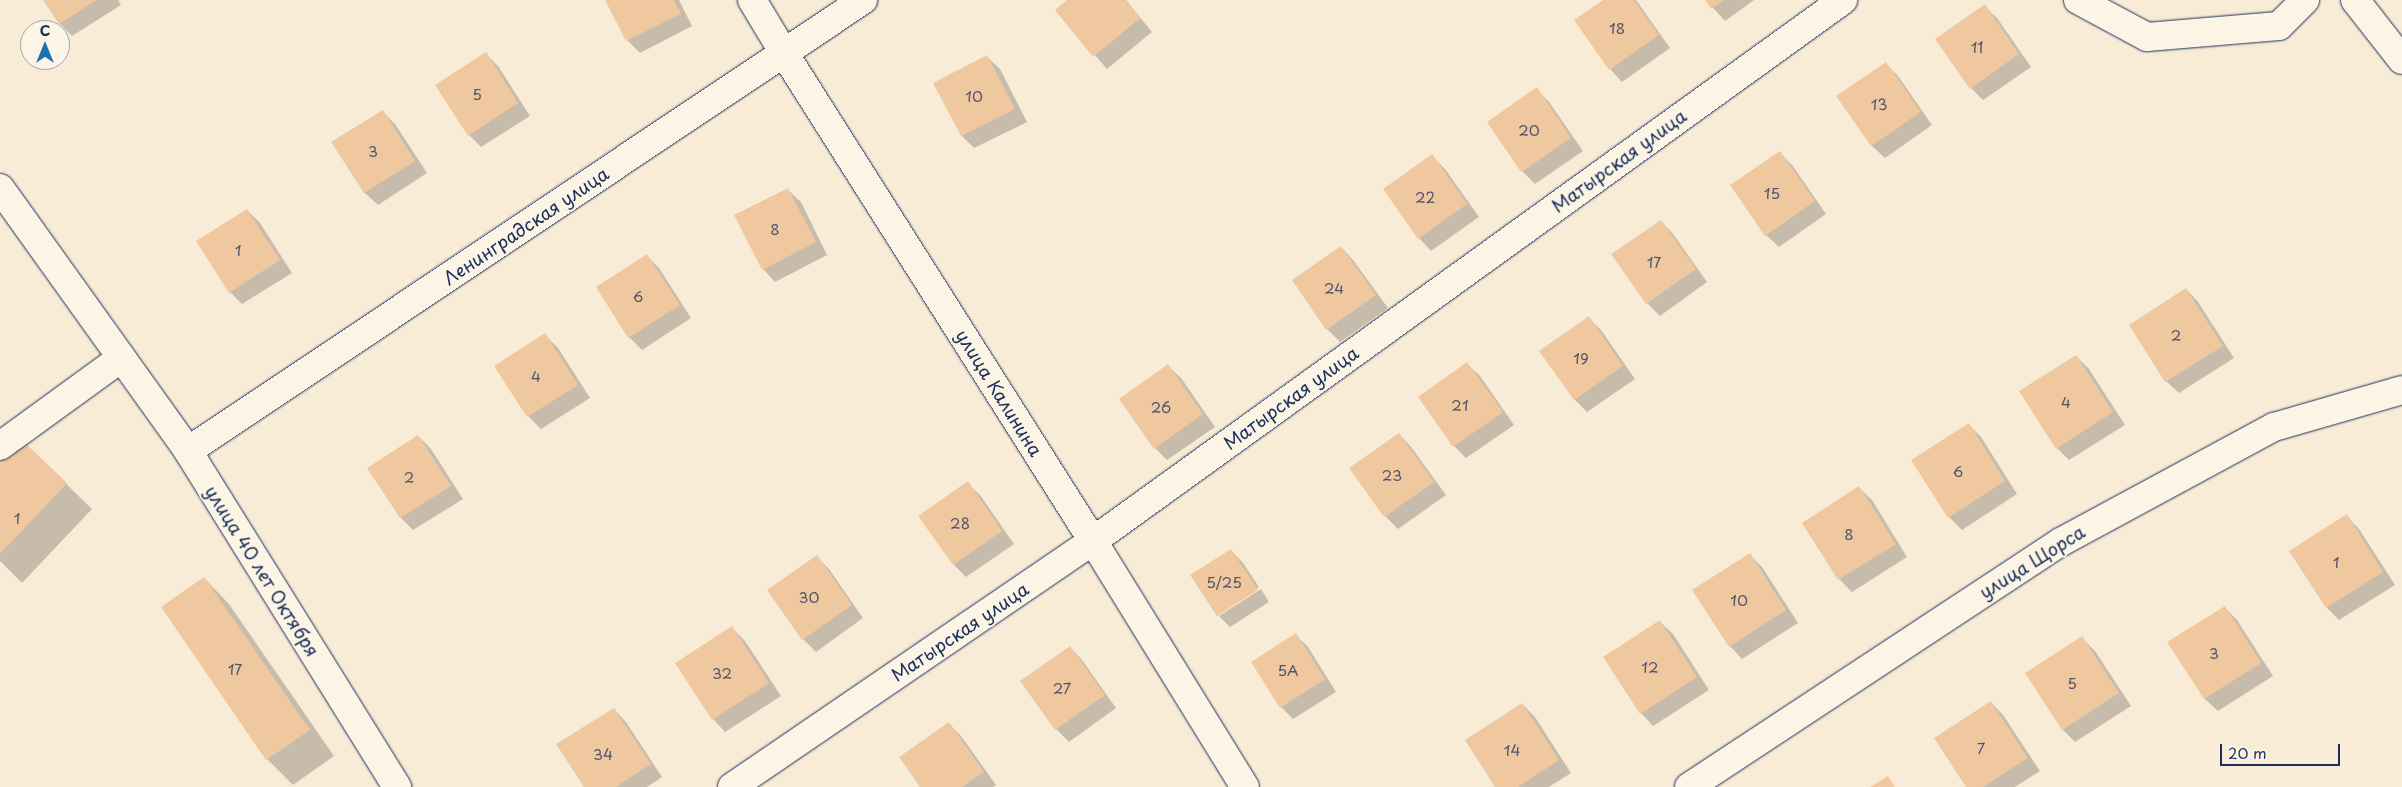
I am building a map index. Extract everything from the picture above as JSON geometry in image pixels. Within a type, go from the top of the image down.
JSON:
[{"type":"street","name":"улица Калинина","points":[[752,0],[1093,541],[1245,787]]},
{"type":"street","name":"Ленинградская улица","points":[[188,452],[863,0]]},
{"type":"street","name":"Матырская улица","points":[[732,787],[1093,541],[1843,0]]},
{"type":"street","points":[[2078,0],[2146,37],[2280,26],[2305,0]]},
{"type":"street","points":[[2355,0],[2402,60]]},
{"type":"street","name":"улица 40 лет Октября","points":[[0,188],[188,452],[397,787]]},
{"type":"street","points":[[0,446],[121,358]]},
{"type":"street","name":"улица Щорса","points":[[1689,787],[2061,542],[2274,427],[2402,390]]},
{"type":"building","points":[[43,0],[97,0],[65,20],[56,20]]},
{"type":"building","points":[[605,0],[674,0],[681,14],[626,41]]},
{"type":"building","points":[[1067,0],[1125,0],[1140,18],[1093,57],[1055,10]]},
{"type":"building","points":[[1603,0],[1634,0],[1659,35],[1609,70],[1574,20]]},
{"type":"building","points":[[1705,0],[1724,0],[1711,9]]},
{"type":"building","points":[[1985,4],[2019,54],[1970,89],[1935,39]]},
{"type":"building","points":[[486,52],[518,103],[468,136],[435,85]]},
{"type":"building","points":[[987,55],[1015,109],[961,136],[933,83]]},
{"type":"building","points":[[1886,62],[1921,112],[1871,146],[1836,96]]},
{"type":"building","points":[[1537,87],[1571,138],[1521,172],[1487,122]]},
{"type":"building","points":[[383,110],[415,161],[364,193],[331,142]]},
{"type":"building","points":[[1780,151],[1815,201],[1765,236],[1730,185]]},
{"type":"building","points":[[1432,154],[1467,204],[1418,239],[1383,189]]},
{"type":"building","points":[[788,188],[816,242],[762,270],[734,215]]},
{"type":"building","points":[[247,209],[280,260],[229,293],[196,241]]},
{"type":"building","points":[[1661,220],[1696,269],[1646,304],[1611,254]]},
{"type":"building","points":[[1341,246],[1376,295],[1326,330],[1292,280]]},
{"type":"building","points":[[647,254],[680,305],[628,338],[596,287]]},
{"type":"building","points":[[2186,288],[2223,346],[2165,382],[2129,325]]},
{"type":"building","points":[[1589,316],[1623,366],[1574,400],[1539,351]]},
{"type":"building","points":[[545,333],[578,385],[527,417],[494,366]]},
{"type":"building","points":[[2076,355],[2113,412],[2056,449],[2019,391]]},
{"type":"building","points":[[1467,362],[1503,412],[1453,447],[1418,397]]},
{"type":"building","points":[[1168,364],[1203,414],[1154,449],[1119,399]]},
{"type":"building","points":[[1969,423],[2005,481],[1948,518],[1911,460]]},
{"type":"building","points":[[1399,433],[1434,482],[1384,517],[1349,468]]},
{"type":"building","points":[[418,435],[451,486],[400,518],[367,468]]},
{"type":"building","points":[[19,437],[67,483],[0,554],[0,457]]},
{"type":"building","points":[[968,481],[1002,531],[953,565],[918,516]]},
{"type":"building","points":[[1859,486],[1896,544],[1838,580],[1802,523]]},
{"type":"building","points":[[2347,514],[2383,572],[2326,608],[2289,551]]},
{"type":"building","points":[[1231,549],[1258,590],[1217,616],[1190,575]]},
{"type":"building","points":[[1750,553],[1786,610],[1729,647],[1692,590]]},
{"type":"building","points":[[817,555],[852,605],[802,640],[767,590]]},
{"type":"building","points":[[204,577],[310,730],[266,760],[161,607]]},
{"type":"building","points":[[2225,606],[2261,663],[2204,699],[2167,642]]},
{"type":"building","points":[[1660,620],[1697,677],[1640,714],[1603,657]]},
{"type":"building","points":[[732,626],[769,683],[712,720],[675,663]]},
{"type":"building","points":[[1296,633],[1325,679],[1280,708],[1251,662]]},
{"type":"building","points":[[2082,636],[2119,693],[2062,730],[2025,673]]},
{"type":"building","points":[[1070,646],[1105,695],[1055,730],[1020,681]]},
{"type":"building","points":[[1991,701],[2028,758],[1983,787],[1966,787],[1934,738]]},
{"type":"building","points":[[1522,703],[1559,760],[1518,787],[1495,787],[1465,740]]},
{"type":"building","points":[[614,708],[651,764],[616,787],[584,787],[556,744]]},
{"type":"building","points":[[949,722],[984,772],[962,787],[920,787],[899,757]]},
{"type":"building","points":[[1888,776],[1895,787],[1870,787]]}]
